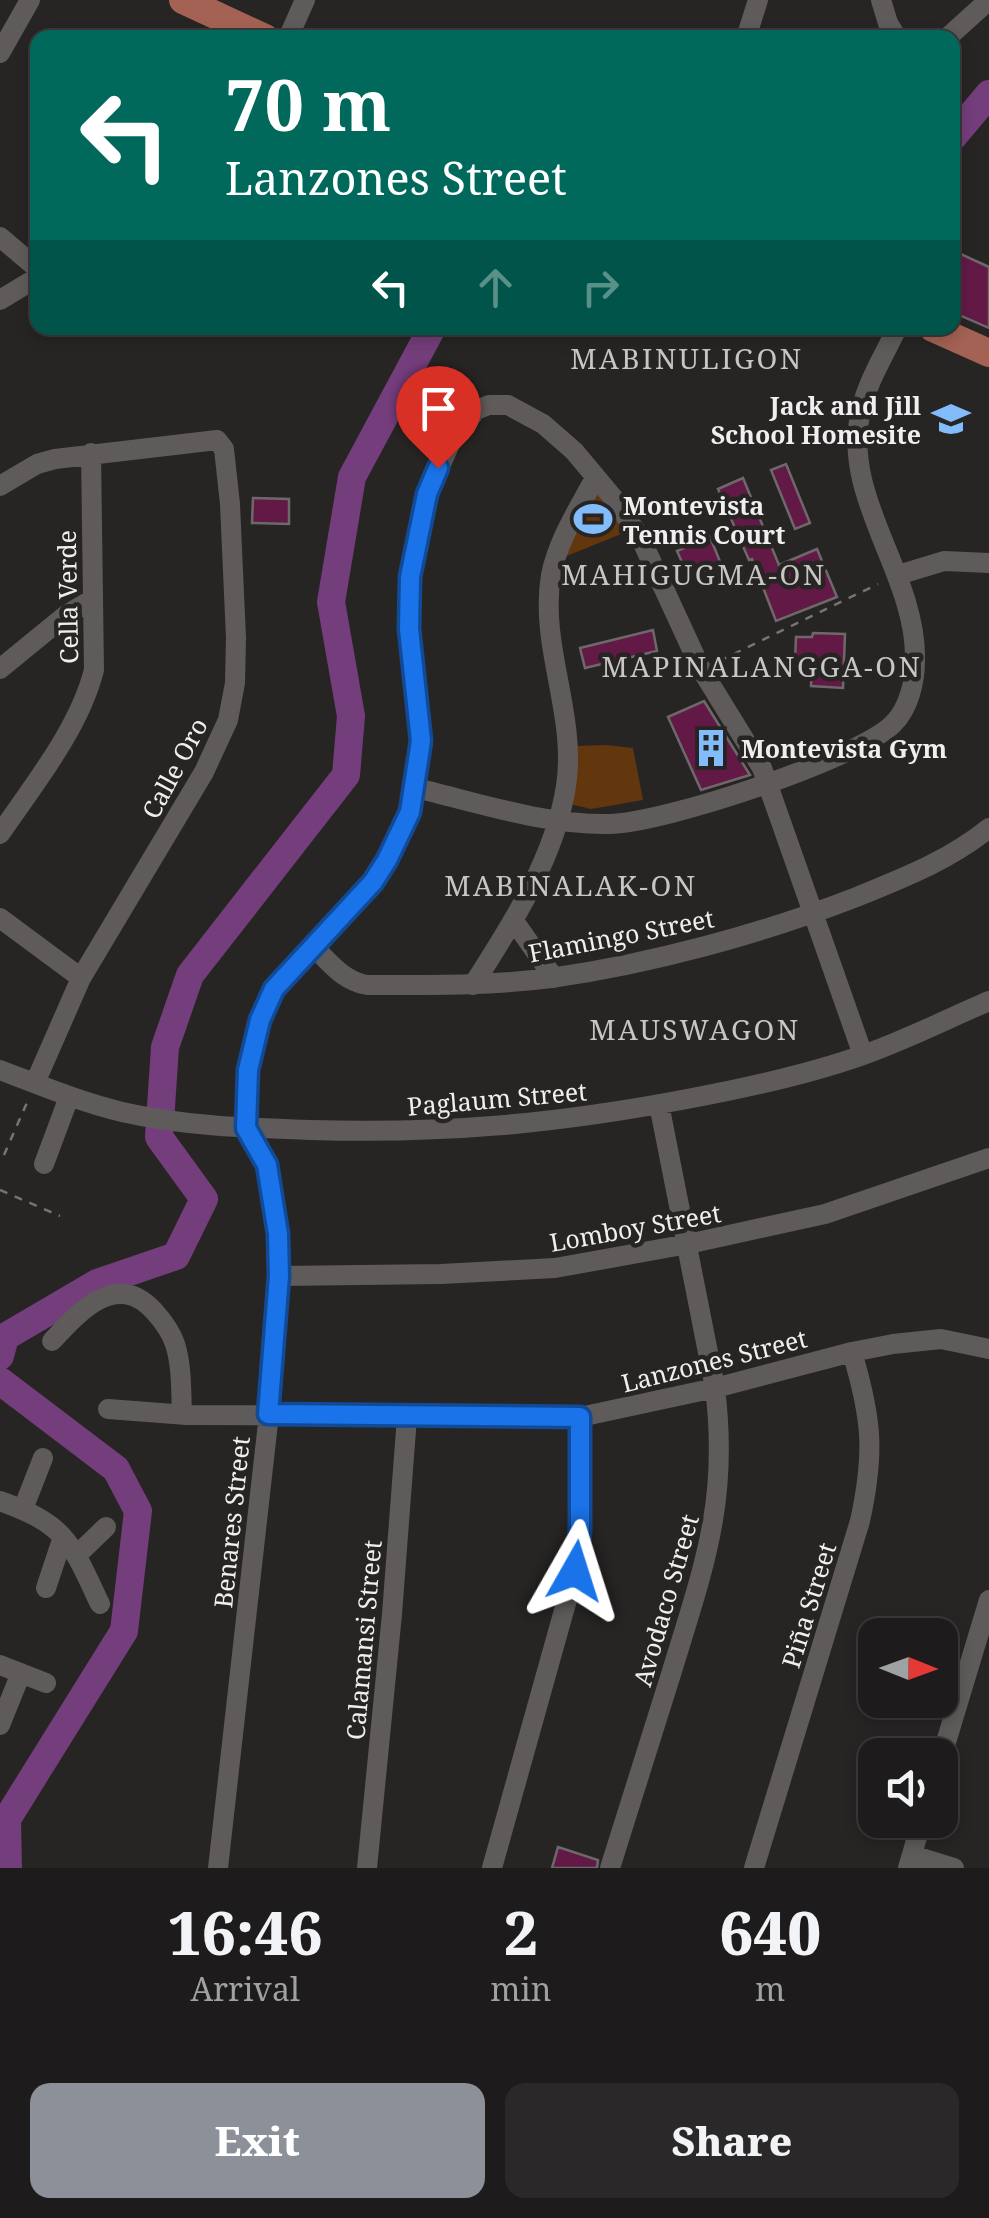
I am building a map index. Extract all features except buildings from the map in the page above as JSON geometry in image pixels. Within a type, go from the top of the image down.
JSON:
[{"type":"main road","points":[[183,0],[248,30]]},
{"type":"main road","points":[[949,335],[989,352]]},
{"type":"street","points":[[0,53],[30,0]]},
{"type":"street","points":[[291,30],[304,0]]},
{"type":"street","points":[[881,0],[893,30]]},
{"type":"street","points":[[956,30],[989,0]]},
{"type":"street","points":[[747,30],[751,3]]},
{"type":"street","points":[[0,237],[30,261]]},
{"type":"street","points":[[0,300],[30,282]]},
{"type":"street","points":[[416,788],[558,822],[639,821],[710,803],[767,782],[852,748],[896,722],[911,692],[915,659],[898,575],[864,486],[857,435],[861,409],[894,335]]},
{"type":"street","points":[[246,1128],[248,1070],[266,1003],[274,989],[350,910],[387,860],[410,812],[421,741],[409,629],[410,577],[427,494],[450,444],[476,410],[489,405],[508,406],[544,424],[574,451],[641,539],[701,669],[756,757],[767,782],[862,1055]]},
{"type":"street","name":"Calle Oro","points":[[36,1084],[81,978],[204,772],[228,720],[237,662],[230,504],[223,444],[216,440],[91,454]]},
{"type":"street","points":[[0,486],[37,464],[91,454]]},
{"type":"street","name":"Cella Verde","points":[[0,834],[66,732],[90,686],[95,656],[91,454]]},
{"type":"street","points":[[473,985],[514,922],[558,822],[566,784],[568,744],[552,648],[551,574],[564,538],[595,478]]},
{"type":"street","points":[[898,575],[944,561],[989,563]]},
{"type":"street","points":[[0,669],[66,615],[91,600]]},
{"type":"street","name":"Flamingo Street","points":[[313,946],[339,972],[358,984],[473,985],[554,978],[708,945],[815,913],[936,864],[989,828]]},
{"type":"street","points":[[0,918],[81,978]]},
{"type":"street","points":[[514,922],[554,978]]},
{"type":"street","name":"Paglaum Street","points":[[0,1070],[69,1097],[179,1122],[246,1128],[459,1130],[551,1122],[742,1088],[862,1055],[989,1002]]},
{"type":"street","points":[[44,1164],[69,1097]]},
{"type":"street","name":"Avodaco Street","points":[[610,1868],[705,1568],[720,1474],[721,1433],[715,1388],[659,1104]]},
{"type":"street","name":"Benares Street","points":[[218,1868],[268,1414],[279,1276],[278,1234],[267,1165],[246,1128]]},
{"type":"street","name":"Lomboy Street","points":[[279,1276],[555,1268],[824,1214],[989,1158]]},
{"type":"street","points":[[52,1341],[95,1301],[122,1294],[144,1300],[162,1320],[176,1346],[182,1414]]},
{"type":"street","name":"Lanzones Street","points":[[108,1409],[182,1414],[580,1417],[715,1388],[852,1352],[941,1339],[989,1349]]},
{"type":"street","name":"Piña Street","points":[[754,1868],[868,1486],[870,1420],[852,1352]]},
{"type":"street","name":"Calamansi Street","points":[[367,1868],[407,1417]]},
{"type":"street","points":[[492,1868],[575,1571],[580,1531],[580,1417]]},
{"type":"street","points":[[44,1458],[7,1506],[43,1518],[63,1537],[100,1604]]},
{"type":"street","points":[[76,1555],[106,1527]]},
{"type":"street","points":[[46,1588],[63,1537]]},
{"type":"street","points":[[947,1738],[989,1600]]},
{"type":"street","points":[[0,1665],[46,1682]]},
{"type":"street","points":[[0,1724],[21,1673]]},
{"type":"street","points":[[910,1862],[954,1868]]},
{"type":"path","points":[[701,669],[898,575]]},
{"type":"path","points":[[4,1155],[36,1084]]},
{"type":"path","points":[[0,1190],[60,1216]]},
{"type":"shaded area","name":"Montevista Tennis Court","points":[[595,478],[626,532],[552,562]]},
{"type":"shaded area","points":[[576,746],[633,748],[643,800],[591,809],[570,804]]},
{"type":"waterway","points":[[960,128],[989,94]]},
{"type":"waterway","points":[[0,1356],[5,1337],[97,1283],[176,1256],[204,1199],[159,1137],[165,1047],[190,975],[346,775],[351,716],[331,602],[352,477],[428,335]]},
{"type":"waterway","points":[[0,1381],[116,1469],[138,1511],[124,1631],[7,1819],[8,1868]]},
{"type":"place","name":"Jack and Jill School Homesite","points":[[951,419]]},
{"type":"place","name":"Montevista Tennis Court","points":[[593,519]]},
{"type":"place","name":"Montevista Gym","points":[[711,748]]},
{"type":"district","name":"MABINULIGON","points":[[687,358]]},
{"type":"district","name":"MAHIGUGMA-ON","points":[[694,574]]},
{"type":"district","name":"MAPINALANGGA-ON","points":[[762,666]]},
{"type":"district","name":"MABINALAK-ON","points":[[571,885]]},
{"type":"district","name":"MAUSWAGON","points":[[695,1029]]},
{"type":"route","points":[[438,468],[427,494],[410,577],[409,629],[421,741],[410,812],[373,882],[274,989],[260,1020],[248,1070],[246,1128],[267,1165],[278,1234],[279,1276],[268,1414],[580,1417],[580,1531],[575,1571]]}]
